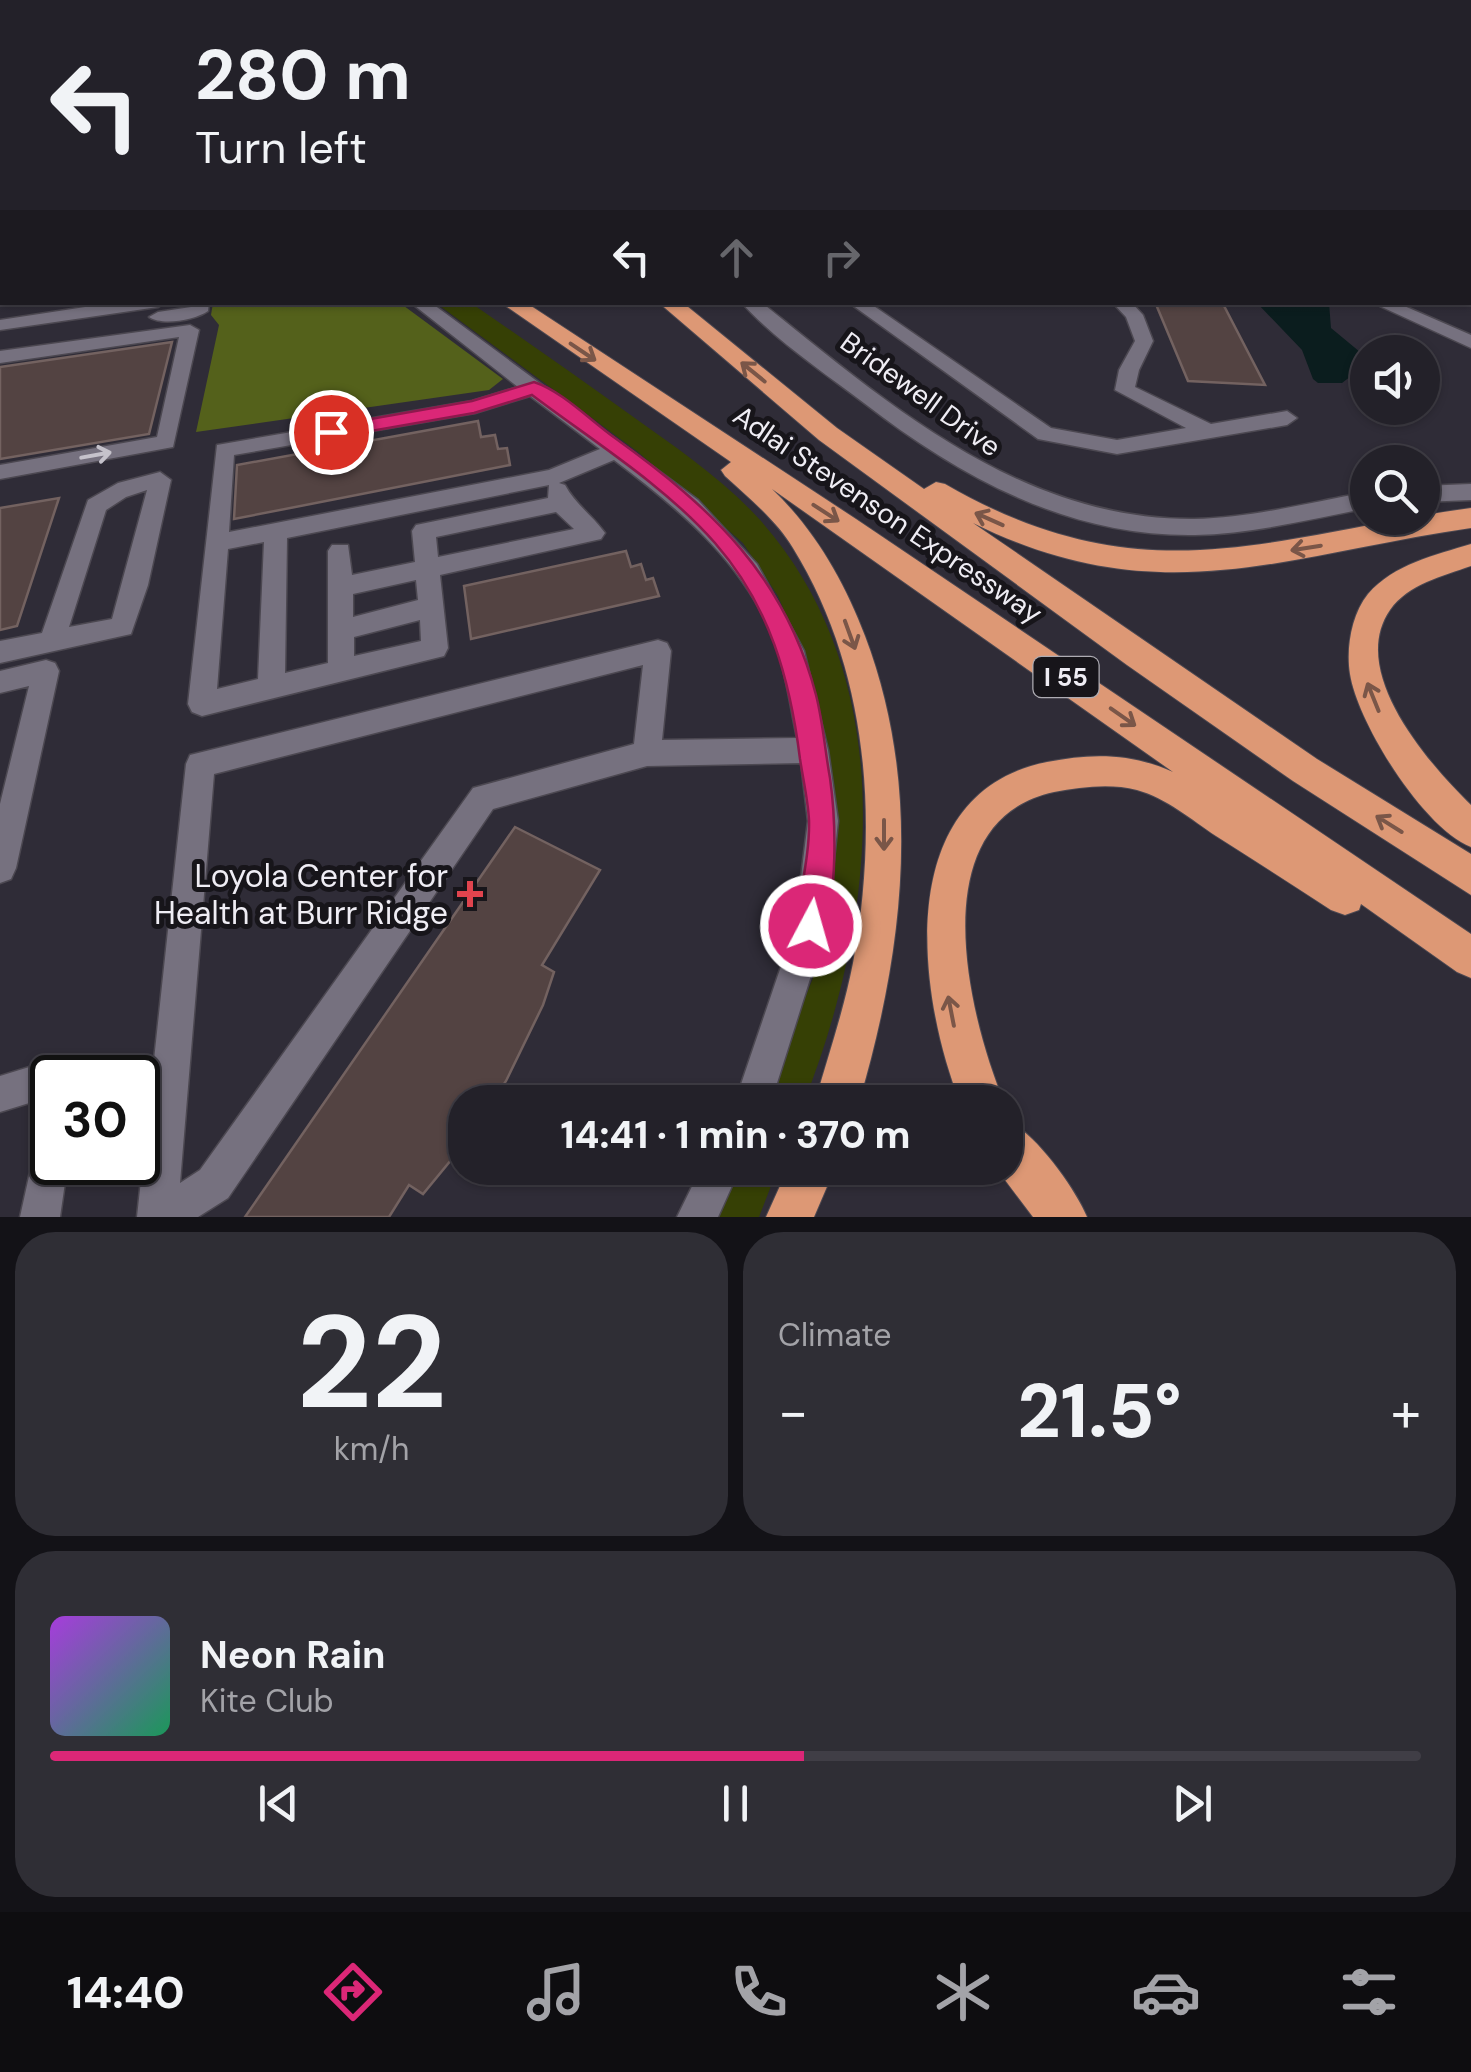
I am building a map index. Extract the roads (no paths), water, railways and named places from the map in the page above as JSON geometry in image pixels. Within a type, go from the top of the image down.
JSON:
[{"type":"highway","name":"Adlai Stevenson Expressway","points":[[514,305],[878,548],[1471,958]]},
{"type":"highway","name":"Adlai Stevenson Expressway","points":[[672,305],[828,434],[1138,656],[1305,770],[1471,876]]},
{"type":"highway","points":[[657,402],[777,509],[802,540],[849,630],[866,685],[878,738],[884,800],[884,871],[876,954],[860,1038],[843,1085]]},
{"type":"highway","points":[[828,434],[910,474],[996,524],[1102,555],[1208,563],[1471,518]]},
{"type":"highway","points":[[1471,555],[1432,566],[1396,583],[1380,599],[1368,622],[1362,659],[1368,689],[1393,742],[1432,794],[1471,830]]},
{"type":"highway","points":[[976,1085],[948,1007],[945,947],[949,888],[963,838],[1018,785],[1051,774],[1107,770],[1141,776],[1188,797],[1471,972]]},
{"type":"highway","points":[[1023,1165],[1063,1217]]},
{"type":"highway","points":[[790,1217],[804,1185]]},
{"type":"street","points":[[0,325],[137,305]]},
{"type":"street","points":[[0,340],[199,311],[200,305]]},
{"type":"street","points":[[422,305],[690,506],[748,570],[791,651],[814,750],[822,821],[811,926],[759,1085]]},
{"type":"street","name":"Bridewell Drive","points":[[753,305],[957,460],[995,483],[1039,502],[1122,522],[1190,528],[1350,503]]},
{"type":"street","points":[[860,305],[1045,434],[1117,447],[1287,418]]},
{"type":"street","points":[[1123,305],[1134,316],[1144,340],[1129,370],[1125,390],[1208,432]]},
{"type":"street","points":[[1387,305],[1471,342]]},
{"type":"street","points":[[0,358],[190,330],[166,442],[0,472]]},
{"type":"street","points":[[534,388],[474,407],[224,450],[202,704],[435,648],[424,531],[562,503]]},
{"type":"street","points":[[217,543],[553,478],[619,450]]},
{"type":"street","points":[[340,587],[593,533],[562,503],[553,478]]},
{"type":"street","points":[[0,652],[52,642],[122,628],[160,480],[128,486],[109,494],[96,506],[52,642]]},
{"type":"street","points":[[1440,493],[1471,492]]},
{"type":"street","points":[[271,687],[276,532]]},
{"type":"street","points":[[340,550],[342,671]]},
{"type":"street","points":[[341,630],[431,607]]},
{"type":"street","points":[[160,1217],[200,764],[658,652],[647,753]]},
{"type":"street","points":[[0,682],[46,670],[0,868]]},
{"type":"street","points":[[160,1217],[214,1184],[483,798],[647,753],[814,750]]},
{"type":"street","points":[[0,1094],[30,1085]]},
{"type":"street","points":[[40,1217],[45,1185]]},
{"type":"street","points":[[697,1217],[713,1185]]},
{"type":"place","name":"Loyola Center for Health at Burr Ridge","points":[[470,894]]}]
